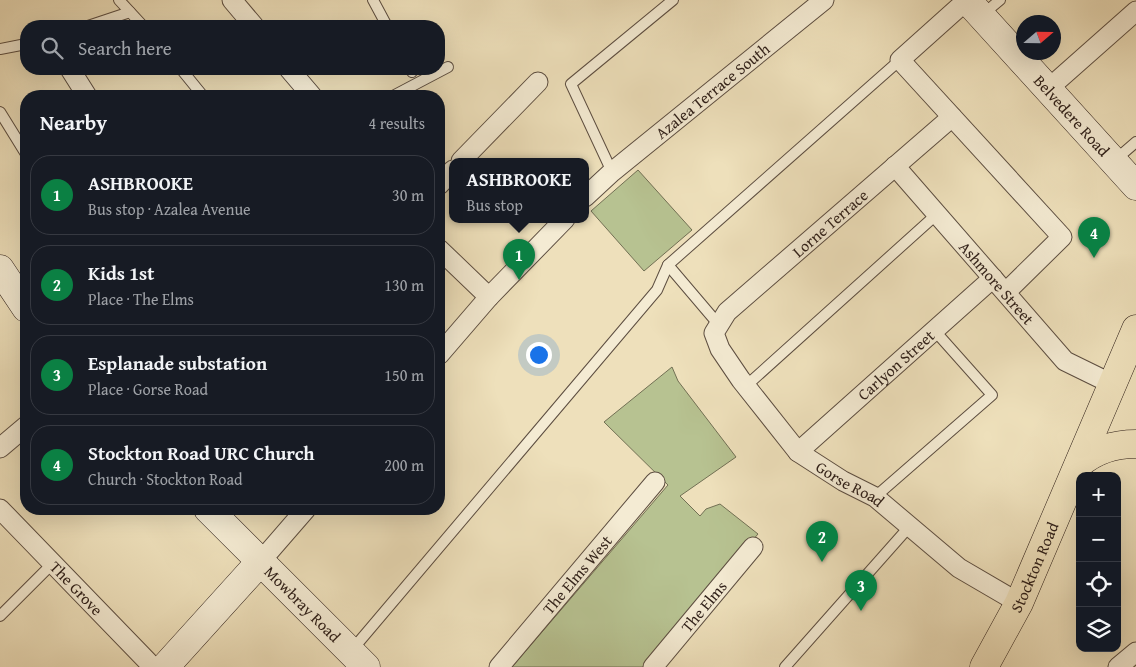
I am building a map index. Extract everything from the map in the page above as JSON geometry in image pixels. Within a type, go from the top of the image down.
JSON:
[{"type":"highway","name":"Stockton Road","points":[[984,667],[1019,603],[1136,329]]},
{"type":"highway","points":[[1079,464],[1100,450],[1114,446],[1136,444]]},
{"type":"street","points":[[232,0],[249,20]]},
{"type":"street","name":"Azalea Terrace South","points":[[589,193],[607,176],[824,0]]},
{"type":"street","points":[[952,117],[900,60],[979,4]]},
{"type":"street","name":"Belvedere Road","points":[[979,4],[1048,89],[1136,186]]},
{"type":"street","points":[[1048,89],[1136,11]]},
{"type":"street","points":[[74,75],[83,90]]},
{"type":"street","points":[[293,75],[302,90]]},
{"type":"street","points":[[464,158],[538,82]]},
{"type":"street","name":"Lorne Terrace","points":[[717,329],[727,312],[952,117]]},
{"type":"street","name":"Carlyon Street","points":[[798,452],[935,331],[1062,237],[952,117]]},
{"type":"street","name":"Ashmore Street","points":[[895,166],[1065,361],[1112,384]]},
{"type":"street","points":[[445,348],[489,297],[561,223]]},
{"type":"street","points":[[445,254],[489,297]]},
{"type":"street","points":[[0,269],[20,299]]},
{"type":"street","name":"Gorse Road","points":[[717,329],[720,349],[746,386],[798,452],[843,481],[875,497],[959,568],[1019,603]]},
{"type":"street","points":[[2,442],[20,430]]},
{"type":"street","name":"The Elms West","points":[[499,667],[655,482]]},
{"type":"street","name":"The Grove","points":[[0,509],[153,667]]},
{"type":"street","name":"Mowbray Road","points":[[214,515],[358,660]]},
{"type":"street","points":[[165,667],[301,515]]},
{"type":"street","name":"The Elms","points":[[653,667],[754,547]]},
{"type":"street","points":[[1118,667],[1136,652]]},
{"type":"lane","points":[[119,0],[137,20]]},
{"type":"lane","points":[[373,0],[384,20]]},
{"type":"lane","points":[[607,176],[571,84],[674,0]]},
{"type":"lane","points":[[106,20],[130,12]]},
{"type":"lane","points":[[0,49],[20,45]]},
{"type":"lane","points":[[358,660],[657,290],[668,265],[900,60]]},
{"type":"lane","points":[[186,75],[198,90]]},
{"type":"lane","points":[[405,90],[433,75]]},
{"type":"lane","points":[[0,112],[20,144]]},
{"type":"lane","points":[[1114,162],[1136,142]]},
{"type":"lane","points":[[746,386],[937,214]]},
{"type":"lane","points":[[668,265],[717,329]]},
{"type":"lane","points":[[875,497],[992,395],[935,331]]},
{"type":"lane","points":[[786,667],[909,527]]},
{"type":"lane","points":[[0,616],[52,564]]},
{"type":"green space","points":[[638,170],[692,230],[644,271],[591,211]]},
{"type":"green space","points":[[672,367],[678,381],[736,457],[680,496],[700,516],[706,509],[720,504],[758,534],[643,667],[512,667],[668,485],[604,422]]},
{"type":"place","name":"Stockton Road URC Church","points":[[1094,258]]},
{"type":"place","name":"ASHBROOKE","points":[[519,280]]},
{"type":"place","name":"Kids 1st","points":[[822,562]]},
{"type":"place","name":"Esplanade substation","points":[[861,611]]}]
